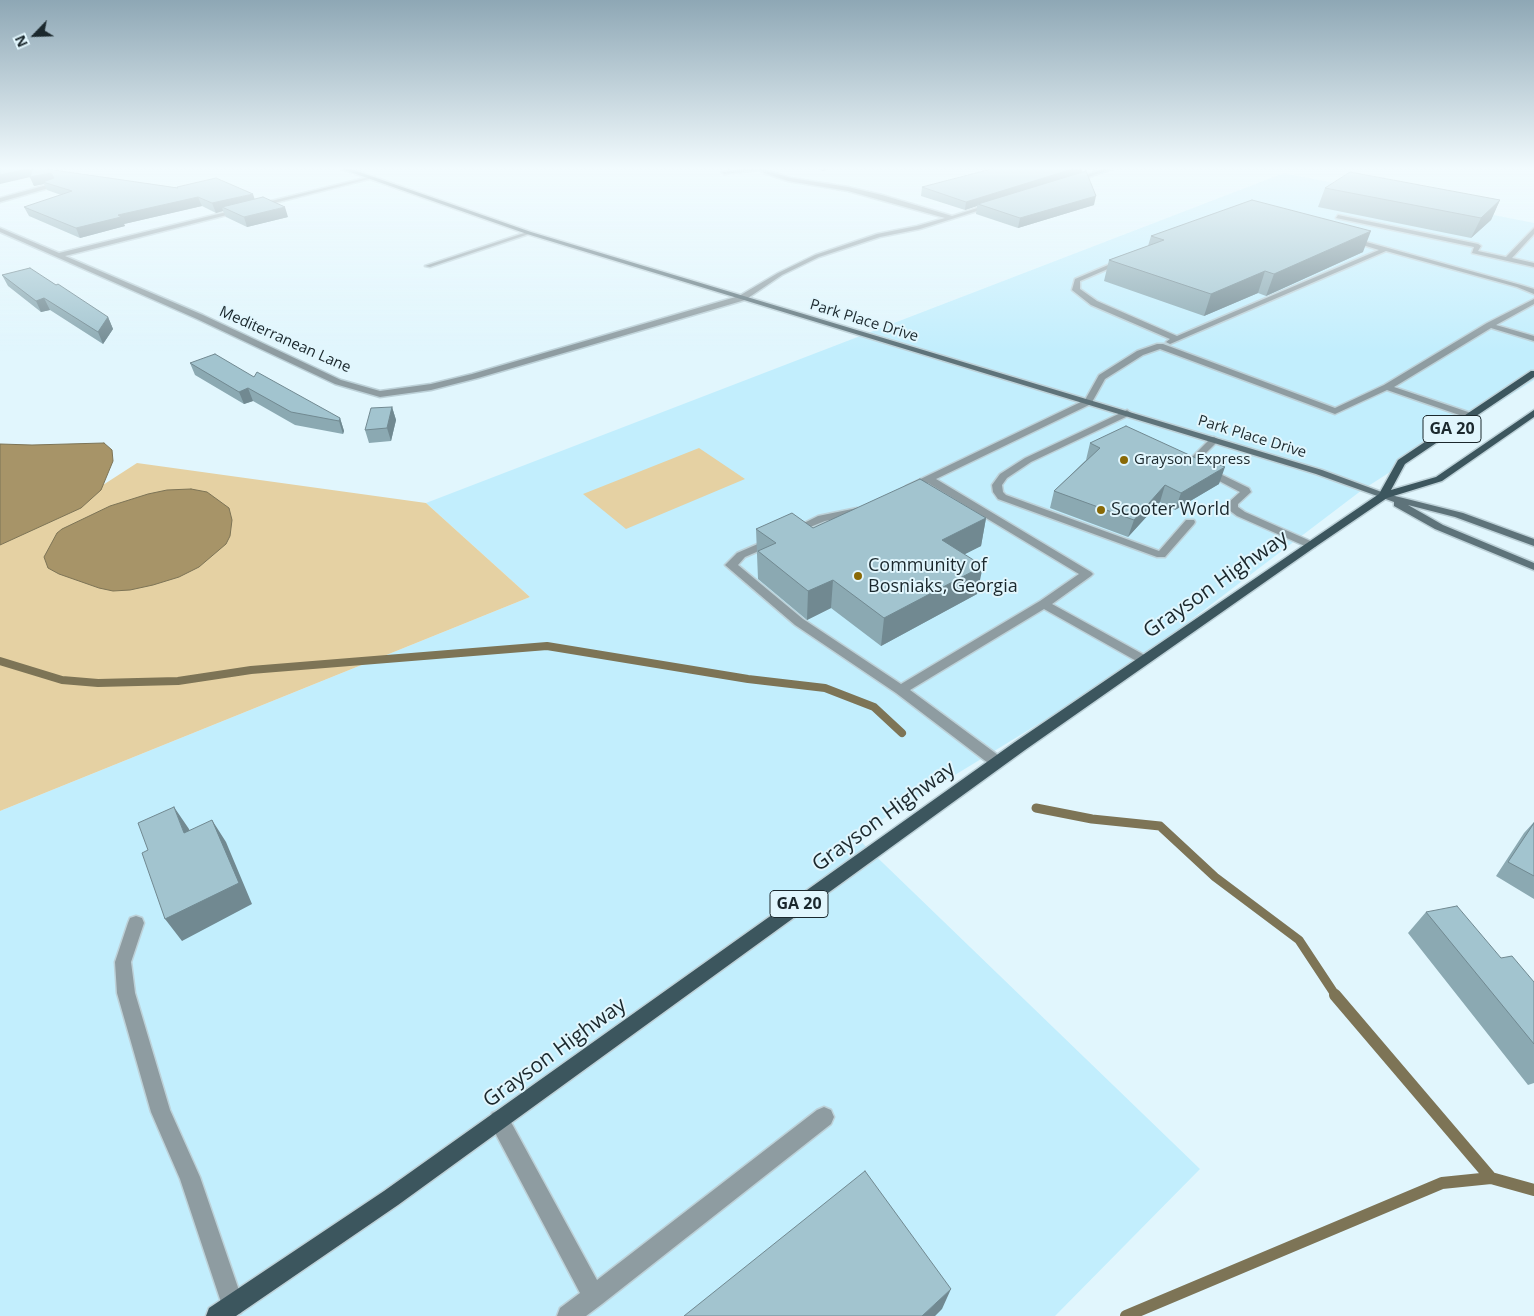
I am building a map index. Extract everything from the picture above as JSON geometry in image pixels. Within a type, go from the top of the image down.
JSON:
[{"type":"main road","name":"Grayson Highway","points":[[1383,496],[1400,462],[1534,373]]},
{"type":"main road","name":"Grayson Highway","points":[[225,1311],[390,1198],[997,762],[1383,496],[1439,479],[1534,413]]},
{"type":"street","points":[[60,255],[166,228]]},
{"type":"street","name":"Park Place Drive","points":[[515,228],[1319,472],[1383,496]]},
{"type":"street","name":"Mediterranean Lane","points":[[0,230],[200,317],[338,382],[380,394],[431,387],[475,376],[742,298],[780,274],[817,256],[878,235],[907,228]]},
{"type":"street","points":[[1393,228],[1478,246],[1474,252],[1534,264]]},
{"type":"street","points":[[1508,259],[1534,230]]},
{"type":"street","points":[[428,266],[529,233]]},
{"type":"street","points":[[1349,239],[1520,286],[1534,292]]},
{"type":"street","points":[[903,491],[1088,402],[1102,377],[1140,353],[1176,340],[1386,249]]},
{"type":"street","points":[[1130,258],[1077,280],[1076,290],[1094,303],[1176,340]]},
{"type":"street","points":[[1160,346],[1335,411],[1387,387],[1490,325],[1534,301]]},
{"type":"street","points":[[1490,325],[1534,339]]},
{"type":"street","points":[[1387,387],[1471,416]]},
{"type":"street","points":[[1127,413],[1028,460],[1003,476],[998,485],[998,492],[1002,497],[1161,555],[1190,522]]},
{"type":"street","points":[[1214,440],[1196,458],[1207,471],[1245,490],[1246,492],[1233,503],[1233,508],[1241,514],[1311,546]]},
{"type":"street","points":[[900,690],[1044,604],[1087,574],[928,480]]},
{"type":"street","points":[[1383,496],[1459,515],[1534,543]]},
{"type":"street","points":[[1383,496],[1440,526],[1534,567]]},
{"type":"street","points":[[870,506],[853,514],[822,518],[741,555],[731,565],[799,622],[900,690],[997,762]]},
{"type":"street","points":[[1044,604],[1144,660]]},
{"type":"street","points":[[136,923],[124,962],[126,993],[161,1112],[190,1177],[225,1311]]},
{"type":"street","points":[[568,1316],[824,1117]]},
{"type":"street","points":[[499,1120],[594,1296]]},
{"type":"shaded area","points":[[1140,228],[1534,228],[1534,380],[1362,490],[1117,676],[855,836],[1200,1169],[1055,1316],[0,1316],[0,811],[530,597],[426,503]]},
{"type":"shaded area","points":[[104,443],[112,450],[113,461],[101,490],[81,508],[0,545],[0,444]]},
{"type":"shaded area","points":[[699,448],[745,479],[626,529],[583,494]]},
{"type":"shaded area","points":[[137,463],[426,503],[530,597],[0,811],[0,541],[38,527]]},
{"type":"shaded area","points":[[191,489],[207,492],[229,508],[232,520],[230,536],[226,544],[199,567],[179,577],[153,585],[130,590],[113,591],[59,574],[48,568],[44,557],[57,533],[62,529],[110,506],[148,494],[167,490]]},
{"type":"building","points":[[1172,228],[1361,228],[1371,231],[1274,274],[1265,271],[1211,294],[1109,260],[1164,240],[1151,236]]},
{"type":"building","points":[[30,268],[108,317],[98,332],[44,298],[36,301],[2,275]]},
{"type":"building","points":[[215,354],[254,377],[257,372],[340,418],[339,421],[291,412],[248,388],[239,392],[190,363]]},
{"type":"building","points":[[392,407],[387,428],[365,430],[371,408]]},
{"type":"building","points":[[1126,426],[1198,459],[1201,457],[1225,467],[1181,493],[1165,485],[1134,520],[1054,491],[1100,448],[1090,443]]},
{"type":"building","name":"Community of Bosniaks, Georgia","points":[[920,479],[986,518],[942,540],[983,566],[884,618],[833,580],[808,591],[758,551],[776,543],[756,529],[792,513],[813,528]]},
{"type":"building","points":[[174,807],[184,833],[212,820],[239,883],[165,919],[142,853],[148,850],[138,823]]},
{"type":"building","points":[[1534,823],[1534,876],[1508,862]]},
{"type":"building","points":[[1457,906],[1501,958],[1512,956],[1534,982],[1534,1044],[1426,912]]},
{"type":"building","points":[[865,1171],[951,1289],[922,1316],[684,1316]]},
{"type":"waterway","points":[[0,661],[62,680],[98,683],[178,681],[251,670],[547,646],[748,679],[825,688],[874,707],[902,733]]},
{"type":"waterway","points":[[1036,808],[1092,819],[1160,826],[1215,877],[1299,940],[1336,996]]},
{"type":"waterway","points":[[1335,995],[1491,1178]]},
{"type":"waterway","points":[[1126,1316],[1442,1183],[1491,1178]]},
{"type":"waterway","points":[[1491,1178],[1534,1190]]},
{"type":"place","name":"Grayson Express","points":[[1124,460]]},
{"type":"place","name":"Scooter World","points":[[1101,510]]},
{"type":"place","name":"Community of Bosniaks, Georgia","points":[[858,576]]}]
